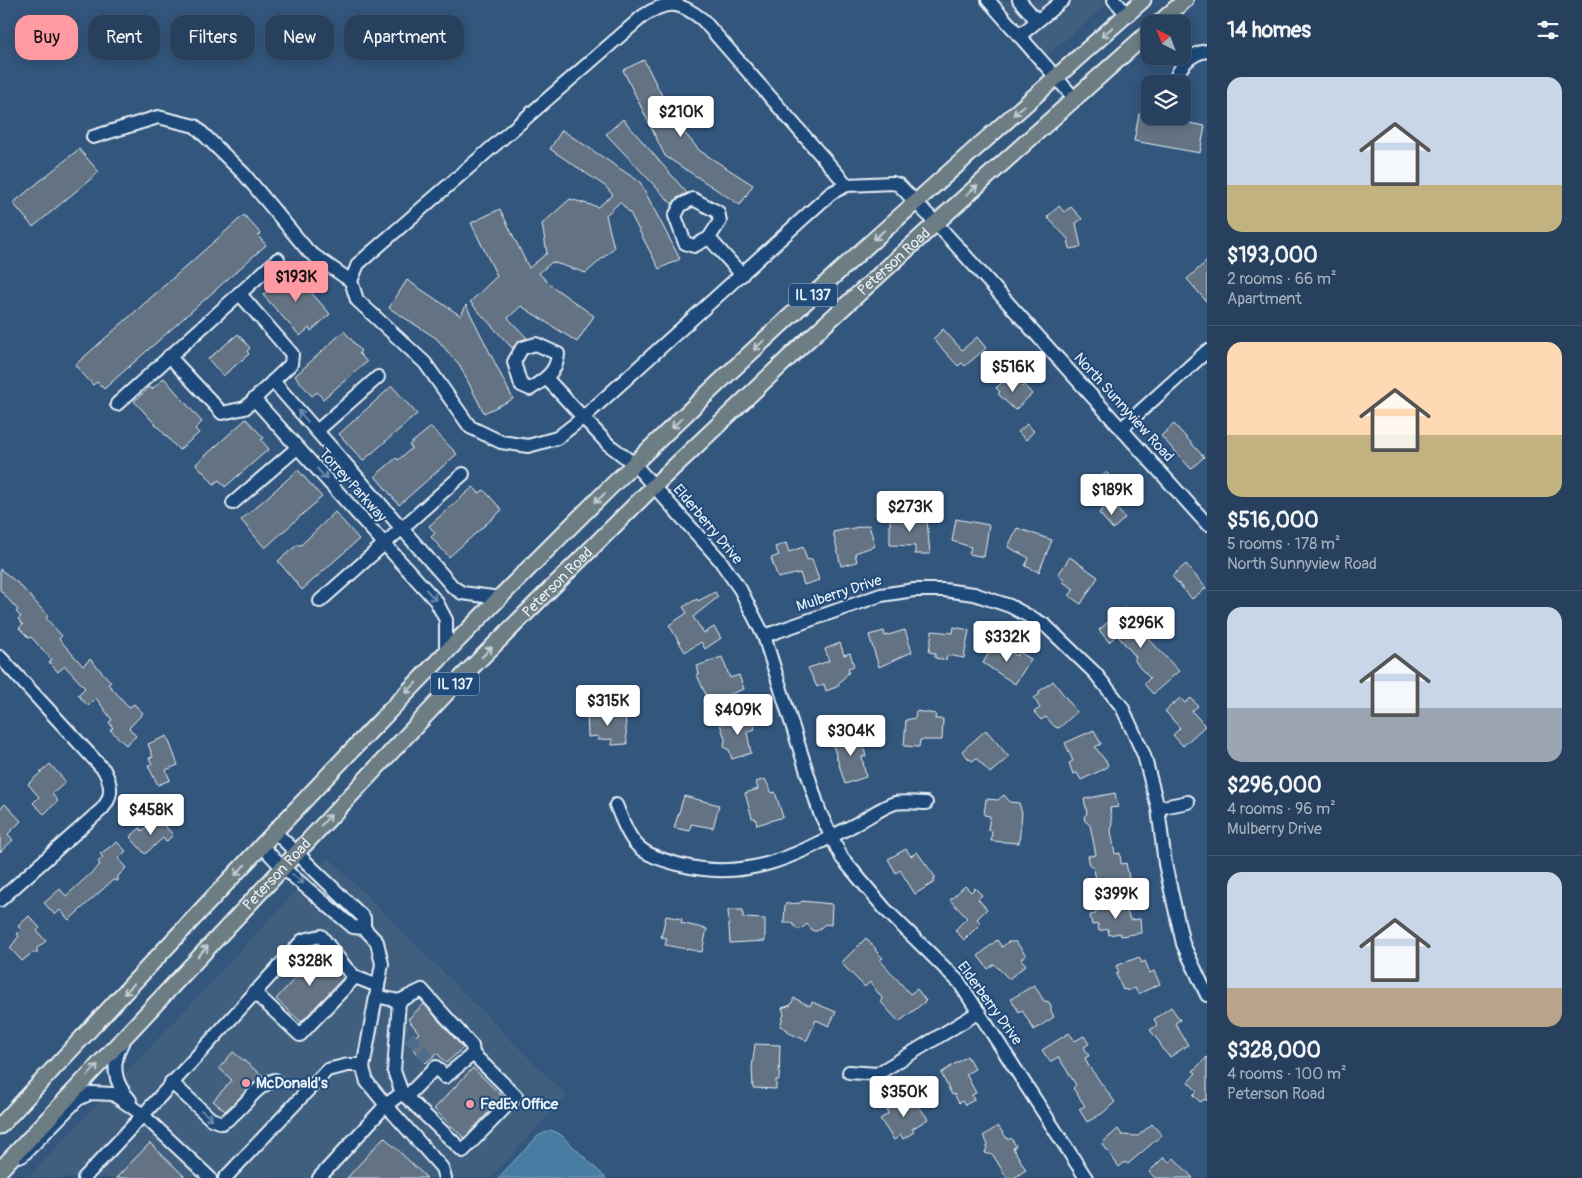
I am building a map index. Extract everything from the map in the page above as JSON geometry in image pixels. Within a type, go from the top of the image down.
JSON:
[{"type":"main road","name":"Peterson Road","points":[[0,1126],[275,832],[446,653],[634,464],[915,202],[1143,0]]},
{"type":"main road","points":[[1168,15],[1185,0]]},
{"type":"main road","name":"Peterson Road","points":[[0,1170],[454,685],[654,486],[798,349],[1141,39]]},
{"type":"street","points":[[988,0],[1075,99]]},
{"type":"street","points":[[1019,0],[1037,21]]},
{"type":"street","points":[[1019,36],[1063,0]]},
{"type":"street","points":[[1114,0],[1127,14]]},
{"type":"street","points":[[93,138],[158,117],[196,126],[244,174],[310,252],[350,281],[357,300],[425,363],[470,427],[501,442],[528,446],[557,438],[584,417],[831,193],[847,185],[703,20],[689,9],[677,4],[665,4],[642,16],[358,264],[350,281]]},
{"type":"street","points":[[1176,75],[1185,63],[1200,52],[1207,51]]},
{"type":"street","name":"North Sunnyview Road","points":[[847,185],[893,183],[899,186],[936,223],[1207,524]]},
{"type":"street","points":[[709,238],[742,275]]},
{"type":"street","points":[[117,404],[278,259]]},
{"type":"street","points":[[169,356],[222,413],[245,408],[291,364],[292,354],[239,293]]},
{"type":"street","points":[[1122,428],[1207,351]]},
{"type":"street","name":"Torrey Parkway","points":[[317,431],[378,377]]},
{"type":"street","name":"Elderberry Drive","points":[[547,379],[608,444],[634,464],[719,559],[740,589],[764,636]]},
{"type":"street","name":"Torrey Parkway","points":[[273,381],[458,590],[462,593],[500,598]]},
{"type":"street","name":"Torrey Parkway","points":[[254,399],[436,601],[446,620],[446,653]]},
{"type":"street","name":"Torrey Parkway","points":[[233,503],[297,448]]},
{"type":"street","name":"Torrey Parkway","points":[[385,544],[463,474]]},
{"type":"street","points":[[320,601],[385,544]]},
{"type":"street","name":"Mulberry Drive","points":[[764,636],[881,595],[914,590],[944,590],[974,594],[1010,606],[1045,625],[1071,648],[1122,707],[1144,755],[1158,808],[1165,864],[1183,944],[1207,995]]},
{"type":"street","points":[[764,636],[820,812],[832,836]]},
{"type":"street","points":[[0,657],[104,770],[109,779],[109,800],[0,900]]},
{"type":"street","points":[[1158,808],[1188,802]]},
{"type":"street","points":[[616,805],[630,839],[638,847],[659,859],[692,868],[735,871],[758,868],[783,860],[895,803],[926,803]]},
{"type":"street","points":[[275,832],[297,851],[364,918],[364,928]]},
{"type":"street","name":"Elderberry Drive","points":[[832,836],[842,858],[860,881],[958,982],[1086,1178]]},
{"type":"street","points":[[262,846],[282,867],[353,927],[364,928],[377,942],[382,964],[364,1065],[367,1082],[442,1168],[445,1178]]},
{"type":"street","points":[[84,1178],[303,940],[321,936],[346,968],[355,976],[377,991],[399,1001]]},
{"type":"street","points":[[254,992],[300,1035],[355,976]]},
{"type":"street","points":[[422,990],[472,1046],[473,1054],[516,1096],[463,1151],[404,1095],[394,1071],[399,1001],[422,990]]},
{"type":"street","points":[[849,1072],[877,1074],[979,1012]]},
{"type":"street","points":[[128,1032],[119,1048],[115,1067],[116,1081],[120,1089],[143,1115],[210,1178]]},
{"type":"street","points":[[319,1178],[386,1105],[404,1095],[436,1067],[445,1076],[473,1054]]},
{"type":"street","points":[[225,1178],[327,1070],[348,1065],[364,1065]]},
{"type":"street","points":[[171,1082],[211,1119],[222,1123],[232,1118],[263,1084],[275,1080]]},
{"type":"street","points":[[0,1176],[41,1138],[78,1099],[91,1093],[113,1094],[143,1115]]},
{"type":"shaded area","points":[[999,0],[1111,0],[1048,55]]},
{"type":"shaded area","points":[[328,857],[567,1096],[490,1178],[28,1178]]},
{"type":"shaded area","points":[[551,1130],[560,1134],[606,1178],[498,1178],[538,1136]]},
{"type":"building","points":[[644,60],[676,123],[700,151],[753,185],[740,205],[665,156],[623,70]]},
{"type":"building","points":[[1139,114],[1141,114],[1141,125],[1191,125],[1191,123],[1205,126],[1200,153],[1134,141]]},
{"type":"building","points":[[623,119],[687,193],[677,198],[672,204],[606,134]]},
{"type":"building","points":[[562,130],[640,182],[680,259],[659,269],[630,213],[620,202],[606,215],[614,248],[586,273],[552,262],[539,273],[549,284],[594,316],[577,342],[521,306],[508,318],[527,338],[519,341],[512,348],[470,302],[497,276],[471,223],[500,209],[529,268],[547,253],[542,224],[570,199],[598,207],[613,195],[605,186],[550,149]]},
{"type":"building","points":[[79,149],[99,172],[33,227],[13,203]]},
{"type":"building","points":[[1059,206],[1064,212],[1071,207],[1082,219],[1076,223],[1081,247],[1070,249],[1068,239],[1047,217]]},
{"type":"building","points":[[244,215],[261,234],[258,236],[266,245],[104,389],[97,382],[93,385],[75,365]]},
{"type":"building","points":[[1207,261],[1207,302],[1187,279]]},
{"type":"building","points":[[289,267],[330,314],[311,331],[309,328],[300,336],[263,295],[271,287],[270,284]]},
{"type":"building","points":[[407,280],[461,316],[466,305],[513,399],[484,413],[460,366],[436,338],[389,308]]},
{"type":"building","points":[[943,329],[962,350],[977,337],[986,348],[965,366],[962,363],[958,366],[933,339]]},
{"type":"building","points":[[344,331],[361,351],[359,353],[367,362],[323,399],[317,392],[312,396],[295,376]]},
{"type":"building","points":[[238,334],[250,348],[247,351],[249,354],[223,376],[208,359]]},
{"type":"building","points":[[1009,376],[1022,387],[1024,385],[1032,394],[1015,410],[998,394],[1000,392],[996,388]]},
{"type":"building","points":[[164,378],[202,422],[195,429],[199,433],[179,450],[134,401]]},
{"type":"building","points":[[392,386],[417,414],[363,461],[339,434]]},
{"type":"building","points":[[246,419],[264,438],[261,440],[269,449],[225,487],[219,480],[214,484],[196,464]]},
{"type":"building","points":[[1027,424],[1034,431],[1026,440],[1018,432]]},
{"type":"building","points":[[1174,424],[1204,457],[1191,469],[1161,436]]},
{"type":"building","points":[[431,427],[457,454],[399,505],[375,476],[396,458],[398,460],[412,448],[409,445]]},
{"type":"building","points":[[298,470],[322,497],[265,548],[241,520]]},
{"type":"building","points":[[1106,472],[1122,490],[1112,499],[1096,481]]},
{"type":"building","points":[[473,487],[479,493],[484,490],[502,510],[449,557],[431,537],[435,533],[429,526]]},
{"type":"building","points":[[1111,502],[1125,518],[1113,529],[1099,513]]},
{"type":"building","points":[[335,512],[359,539],[302,590],[278,561],[297,545],[301,545]]},
{"type":"building","points":[[912,515],[922,515],[927,520],[930,554],[915,554],[915,546],[890,545],[890,517],[912,517]]},
{"type":"building","points":[[956,519],[989,525],[984,557],[969,554],[971,547],[952,541]]},
{"type":"building","points":[[869,525],[875,546],[855,553],[857,562],[841,566],[833,532]]},
{"type":"building","points":[[1017,528],[1052,540],[1039,572],[1025,566],[1029,558],[1008,547]]},
{"type":"building","points":[[786,543],[789,552],[803,547],[807,560],[812,559],[819,580],[804,585],[800,573],[778,578],[771,558],[779,555],[775,547]]},
{"type":"building","points":[[1070,557],[1098,577],[1081,604],[1069,596],[1074,589],[1063,582],[1064,580],[1058,575]]},
{"type":"building","points":[[1186,564],[1206,588],[1192,599],[1172,576]]},
{"type":"building","points":[[0,569],[19,584],[48,616],[46,618],[62,636],[59,639],[83,666],[90,659],[111,682],[108,684],[127,705],[130,707],[134,704],[143,713],[129,728],[136,736],[126,745],[110,730],[113,728],[109,722],[112,720],[96,698],[88,706],[78,695],[85,688],[65,666],[58,672],[49,662],[52,660],[31,637],[29,638],[19,628],[23,625],[18,619],[21,617],[16,612],[18,610],[0,590]]},
{"type":"building","points":[[715,592],[718,597],[693,617],[704,633],[714,627],[721,638],[705,649],[701,642],[685,652],[669,625],[687,613],[683,607]]},
{"type":"building","points":[[1124,608],[1144,627],[1142,629],[1146,636],[1179,671],[1153,694],[1144,684],[1150,678],[1139,667],[1134,659],[1136,657],[1117,635],[1109,642],[1099,630]]},
{"type":"building","points":[[954,627],[969,630],[964,658],[947,655],[946,660],[935,658],[935,653],[929,652],[932,631],[953,633]]},
{"type":"building","points":[[905,630],[912,652],[879,667],[869,635],[884,631],[885,636]]},
{"type":"building","points":[[840,643],[844,655],[850,653],[854,666],[848,668],[849,672],[838,684],[839,686],[826,691],[824,684],[817,687],[808,668],[829,661],[825,649]]},
{"type":"building","points":[[999,644],[1017,656],[1019,652],[1031,659],[1015,684],[983,663],[993,646]]},
{"type":"building","points":[[722,657],[730,678],[739,675],[744,689],[709,702],[697,675],[699,674],[697,666]]},
{"type":"building","points":[[1053,681],[1077,712],[1059,728],[1055,727],[1046,717],[1041,720],[1034,712],[1040,708],[1034,698],[1040,694],[1038,692]]},
{"type":"building","points":[[1180,698],[1185,703],[1191,698],[1198,706],[1192,711],[1205,726],[1183,746],[1173,735],[1180,728],[1165,711]]},
{"type":"building","points":[[916,711],[936,714],[935,719],[943,719],[942,740],[920,740],[919,747],[904,746],[906,720],[915,718]]},
{"type":"building","points":[[625,712],[627,744],[612,745],[612,739],[598,740],[598,736],[588,737],[587,714]]},
{"type":"building","points":[[751,715],[755,729],[747,732],[751,753],[732,759],[729,750],[724,747],[725,739],[720,724]]},
{"type":"building","points":[[986,730],[1009,757],[990,773],[976,758],[973,761],[969,759],[962,751]]},
{"type":"building","points":[[1094,730],[1101,744],[1095,747],[1108,764],[1106,768],[1081,780],[1077,773],[1073,774],[1069,763],[1073,761],[1065,743]]},
{"type":"building","points":[[851,734],[851,736],[860,734],[866,756],[862,757],[866,777],[845,784],[832,742]]},
{"type":"building","points":[[167,736],[178,765],[166,770],[170,780],[158,785],[148,766],[152,764],[149,758],[153,757],[148,744]]},
{"type":"building","points":[[50,764],[66,782],[52,794],[58,801],[44,814],[33,803],[39,797],[28,784]]},
{"type":"building","points":[[765,779],[772,793],[775,792],[783,817],[757,825],[755,818],[752,818],[745,793],[758,789],[756,782]]},
{"type":"building","points":[[1115,793],[1118,807],[1110,808],[1111,831],[1115,854],[1120,853],[1121,864],[1126,863],[1129,878],[1097,883],[1093,866],[1090,866],[1088,856],[1096,855],[1090,825],[1085,821],[1084,817],[1087,813],[1084,799]]},
{"type":"building","points":[[1004,795],[1010,802],[1019,803],[1022,813],[1019,843],[991,841],[992,831],[988,830],[990,816],[984,815],[986,799],[998,800]]},
{"type":"building","points":[[684,796],[719,805],[713,828],[691,824],[690,831],[674,828]]},
{"type":"building","points":[[5,804],[21,821],[8,834],[13,840],[0,852],[0,809]]},
{"type":"building","points":[[158,818],[173,835],[166,842],[163,838],[145,854],[130,837],[140,828],[142,831]]},
{"type":"building","points":[[117,842],[126,851],[118,858],[126,868],[118,876],[118,881],[113,880],[69,920],[60,910],[55,915],[44,903],[60,889],[66,896],[100,865],[98,862],[103,857],[100,854]]},
{"type":"building","points":[[906,849],[911,856],[917,852],[936,878],[933,879],[935,882],[915,894],[900,870],[896,873],[888,859]]},
{"type":"building","points":[[965,886],[971,892],[975,888],[982,895],[978,899],[987,909],[977,919],[981,923],[964,940],[955,930],[967,918],[950,900]]},
{"type":"building","points":[[802,901],[832,904],[831,925],[825,924],[817,931],[813,931],[807,924],[801,929],[797,929],[792,923],[784,923],[785,904],[800,903]]},
{"type":"building","points":[[1124,901],[1130,920],[1140,919],[1141,933],[1121,936],[1120,933],[1109,935],[1108,929],[1099,931],[1098,924],[1092,925],[1090,915],[1096,914],[1095,907]]},
{"type":"building","points":[[728,910],[743,910],[743,918],[765,919],[765,941],[730,943]]},
{"type":"building","points":[[29,916],[40,928],[37,931],[46,941],[37,948],[37,953],[32,953],[22,961],[10,948],[19,936],[17,934],[21,930],[18,926]]},
{"type":"building","points":[[666,916],[682,919],[681,923],[707,929],[702,952],[665,945],[667,938],[661,937]]},
{"type":"building","points":[[866,938],[883,958],[880,960],[910,994],[917,989],[926,1001],[899,1022],[881,1002],[882,998],[870,982],[865,987],[841,963]]},
{"type":"building","points":[[997,940],[1002,947],[1008,942],[1016,942],[1026,955],[1021,959],[1026,965],[1009,979],[994,964],[988,969],[978,956]]},
{"type":"building","points":[[319,952],[344,977],[301,1022],[276,999]]},
{"type":"building","points":[[1139,957],[1142,963],[1145,961],[1150,973],[1154,971],[1160,984],[1138,994],[1135,988],[1127,991],[1126,989],[1123,990],[1116,974],[1119,972],[1116,966]]},
{"type":"building","points":[[1034,985],[1044,1001],[1049,1002],[1054,1017],[1034,1030],[1022,1010],[1019,1012],[1011,999]]},
{"type":"building","points":[[794,998],[810,1006],[812,1002],[836,1012],[829,1026],[816,1020],[807,1040],[787,1032],[788,1030],[780,1026],[784,1014],[782,1008],[791,1005]]},
{"type":"building","points":[[424,1004],[463,1048],[446,1063],[437,1053],[426,1063],[408,1043],[419,1033],[408,1019]]},
{"type":"building","points":[[1171,1007],[1180,1020],[1175,1023],[1188,1045],[1170,1057],[1162,1049],[1160,1043],[1150,1030],[1157,1025],[1154,1019]]},
{"type":"building","points":[[1069,1033],[1075,1041],[1084,1036],[1089,1044],[1084,1047],[1089,1056],[1085,1058],[1088,1065],[1115,1102],[1103,1113],[1087,1122],[1079,1109],[1085,1106],[1073,1088],[1076,1085],[1058,1057],[1050,1062],[1042,1050]]},
{"type":"building","points":[[755,1044],[780,1045],[779,1080],[776,1080],[776,1089],[753,1088],[752,1068]]},
{"type":"building","name":"McDonald's","points":[[233,1052],[263,1076],[225,1111],[213,1101],[232,1080],[219,1068]]},
{"type":"building","points":[[967,1056],[975,1069],[966,1074],[976,1093],[972,1095],[974,1100],[965,1105],[962,1101],[959,1103],[954,1094],[952,1095],[941,1073]]},
{"type":"building","points":[[1207,1057],[1207,1101],[1205,1099],[1200,1102],[1193,1095],[1197,1091],[1188,1082],[1196,1073],[1193,1071]]},
{"type":"building","name":"FedEx Office","points":[[473,1068],[503,1097],[464,1138],[434,1109]]},
{"type":"building","points":[[910,1094],[928,1119],[912,1129],[914,1132],[903,1139],[901,1135],[894,1140],[880,1119],[888,1114],[887,1111],[898,1101]]},
{"type":"building","points":[[1152,1124],[1162,1135],[1128,1164],[1125,1162],[1119,1167],[1102,1143],[1118,1129],[1122,1135],[1138,1136]]},
{"type":"building","points":[[998,1126],[1008,1140],[1011,1138],[1016,1146],[1013,1148],[1026,1170],[1014,1178],[1007,1178],[993,1155],[985,1153],[988,1144],[983,1136]]},
{"type":"building","points":[[384,1137],[427,1178],[347,1178]]},
{"type":"building","points":[[150,1143],[186,1178],[116,1178]]},
{"type":"building","points":[[1164,1157],[1169,1162],[1174,1158],[1193,1178],[1155,1178],[1149,1172]]},
{"type":"tunnel","points":[[397,1023],[436,1067]]},
{"type":"place","name":"McDonald's","points":[[246,1083]]},
{"type":"place","name":"FedEx Office","points":[[470,1104]]}]
